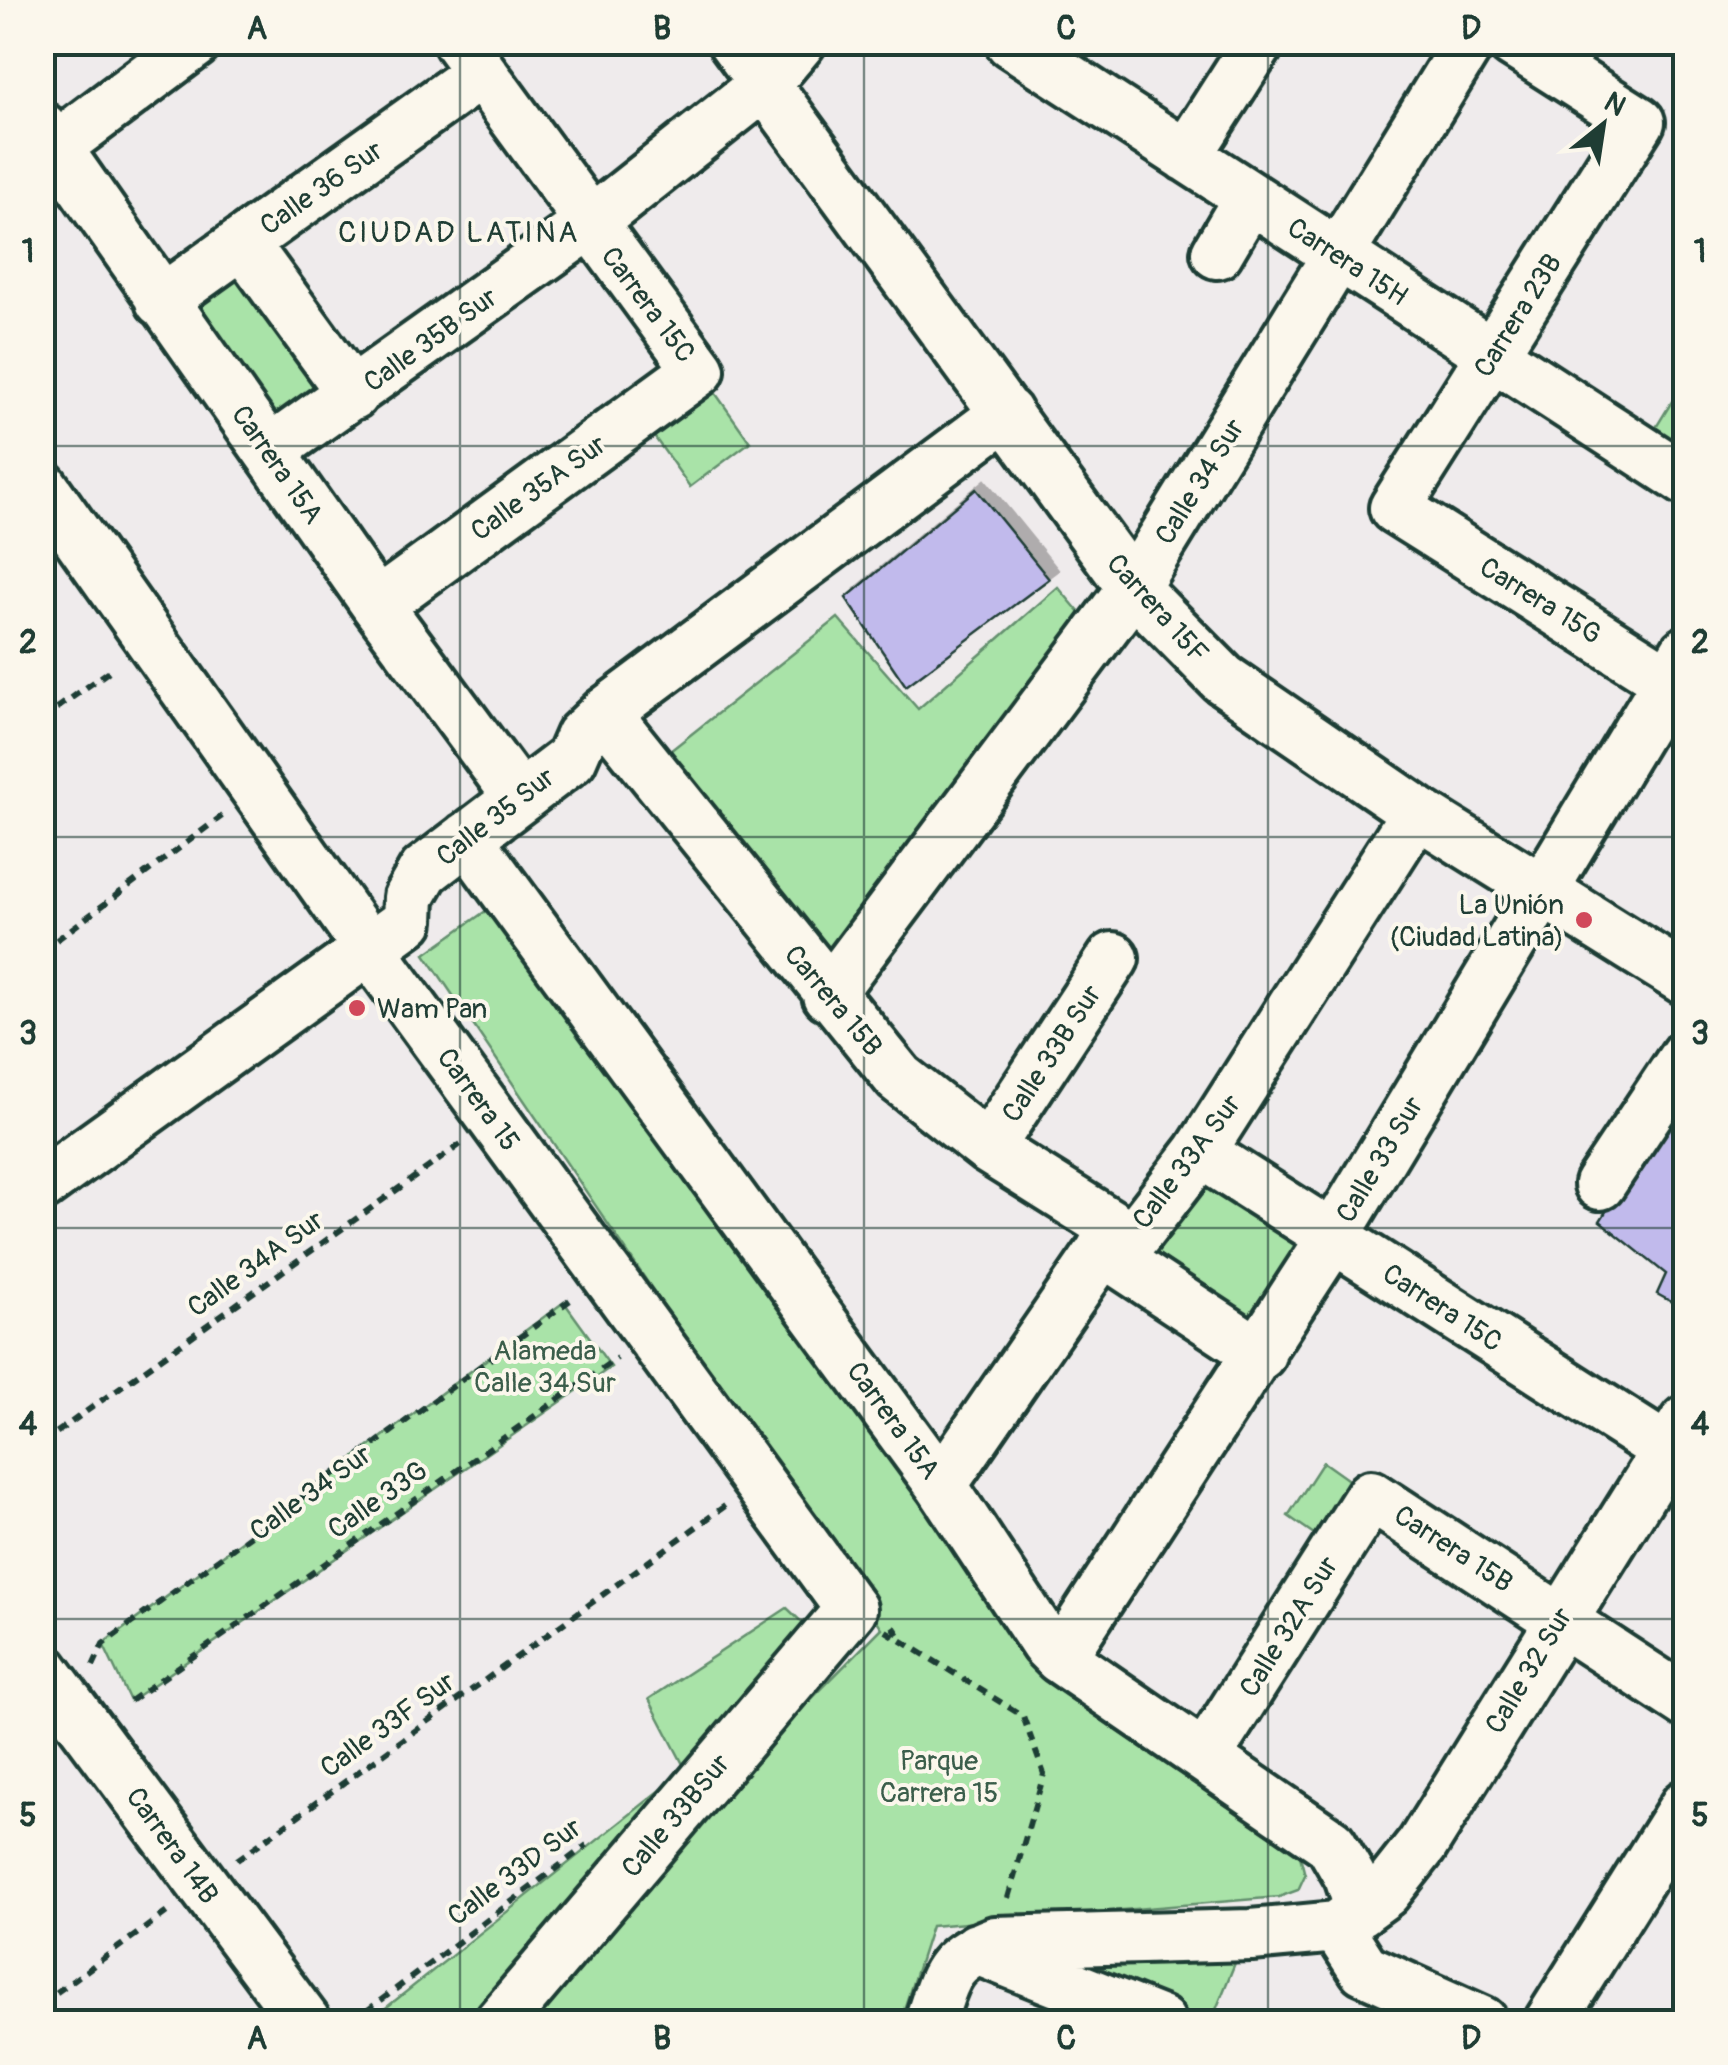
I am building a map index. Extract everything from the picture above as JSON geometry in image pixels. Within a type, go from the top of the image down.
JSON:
[{"type":"street","points":[[49,138],[196,42]]},
{"type":"street","name":"Carrera 15F","points":[[734,42],[1133,588],[1223,679],[1418,812],[1686,980]]},
{"type":"street","name":"Calle 35B Sur","points":[[270,451],[589,224],[764,84],[800,42]]},
{"type":"street","points":[[1186,156],[1259,42]]},
{"type":"street","name":"Calle 34 Sur","points":[[828,995],[1133,588],[1469,42]]},
{"type":"street","name":"Carrera 23B","points":[[1396,508],[1639,122],[1513,42]]},
{"type":"street","name":"Carrera 15H","points":[[1026,46],[1186,156],[1686,480]]},
{"type":"street","name":"Carrera 15C","points":[[470,58],[699,370]]},
{"type":"street","name":"Calle 36 Sur","points":[[161,301],[243,242],[470,58]]},
{"type":"street","name":"Carrera 15A","points":[[49,138],[377,604],[519,797]]},
{"type":"street","points":[[1217,253],[1250,198]]},
{"type":"street","points":[[243,242],[354,394]]},
{"type":"street","name":"Calle 35A Sur","points":[[377,604],[699,370]]},
{"type":"street","name":"Calle 35 Sur","points":[[42,1184],[408,921],[409,896],[424,871],[570,759],[582,736],[606,714],[1007,413]]},
{"type":"street","name":"Carrera 15","points":[[42,486],[368,947],[851,1610]]},
{"type":"street","name":"Carrera 15G","points":[[1396,508],[1680,675]]},
{"type":"street","name":"Calle 33 Sur","points":[[1060,1658],[1260,1354],[1539,889],[1680,675]]},
{"type":"street","name":"Carrera 15B","points":[[606,714],[828,995],[899,1078],[1260,1354]]},
{"type":"street","name":"Calle 33A Sur","points":[[1109,1240],[1136,1236],[1200,1152],[1418,812]]},
{"type":"street","name":"Carrera 15A","points":[[467,838],[941,1485],[1060,1658],[1331,1844],[1350,1877],[1349,1919],[1364,1969],[1482,2022]]},
{"type":"street","name":"Calle 33B Sur","points":[[988,1148],[1113,958]]},
{"type":"street","points":[[1600,1184],[1686,1055]]},
{"type":"street","name":"Carrera 15C","points":[[1200,1152],[1333,1237],[1679,1444]]},
{"type":"street","points":[[941,1485],[1109,1240]]},
{"type":"street","name":"Calle 32 Sur","points":[[1349,1919],[1384,1892],[1422,1845],[1560,1616],[1679,1444]]},
{"type":"street","name":"Carrera 15B","points":[[1371,1496],[1560,1616],[1686,1702]]},
{"type":"street","name":"Calle 32A Sur","points":[[1205,1757],[1371,1496]]},
{"type":"street","name":"Calle 33BSur","points":[[500,2022],[851,1610]]},
{"type":"street","name":"Carrera 14B","points":[[42,1668],[58,1720],[202,1886],[305,2022]]},
{"type":"street","points":[[1550,2022],[1686,1805]]},
{"type":"street","points":[[930,2022],[945,1978],[978,1949],[1251,1935],[1349,1919]]},
{"type":"street","points":[[978,1949],[1160,2022]]},
{"type":"path","points":[[42,719],[152,640]]},
{"type":"path","points":[[42,951],[259,789]]},
{"type":"path","name":"Calle 34A Sur","points":[[42,1443],[494,1120]]},
{"type":"path","name":"Calle 34 Sur","points":[[58,1720],[103,1644],[606,1274]]},
{"type":"path","name":"Calle 33G","points":[[130,1701],[651,1334]]},
{"type":"path","name":"Calle 33F Sur","points":[[42,2003],[758,1482]]},
{"type":"path","points":[[851,1610],[1023,1716],[1044,1774],[978,1949]]},
{"type":"path","name":"Calle 33D Sur","points":[[352,2022],[591,1842]]},
{"type":"green space","points":[[244,271],[331,381],[268,429],[188,310]]},
{"type":"green space","points":[[699,370],[750,442],[690,487],[638,414]]},
{"type":"green space","points":[[1685,380],[1685,448],[1655,429]]},
{"type":"green space","points":[[1058,587],[1091,626],[825,970],[665,755],[838,618],[918,709]]},
{"type":"green space","name":"Parque Carrera 15","points":[[497,903],[1048,1683],[1300,1856],[1305,1875],[1298,1890],[1279,1897],[931,1926],[900,2022],[521,2022],[676,1835],[882,1628],[425,954]]},
{"type":"green space","points":[[1186,1173],[1311,1253],[1263,1325],[1142,1243]]},
{"type":"green space","name":"Alameda Calle 34 Sur","points":[[564,1302],[611,1367],[130,1701],[103,1644]]},
{"type":"green space","points":[[1323,1462],[1371,1496],[1337,1550],[1288,1516]]},
{"type":"green space","points":[[787,1608],[811,1631],[468,2022],[368,2022],[686,1770],[649,1699]]},
{"type":"green space","points":[[1237,1958],[1211,2022],[1165,2022],[1033,1964]]},
{"type":"building","points":[[976,489],[1049,579],[906,686],[846,598]]},
{"type":"building","points":[[1686,1083],[1686,1310],[1657,1294],[1666,1274],[1600,1221]]},
{"type":"place","name":"La Unión (Ciudad Latina)","points":[[1584,920]]},
{"type":"place","name":"Wam Pan","points":[[357,1008]]},
{"type":"district","name":"CIUDAD LATINA","points":[[459,232]]}]
